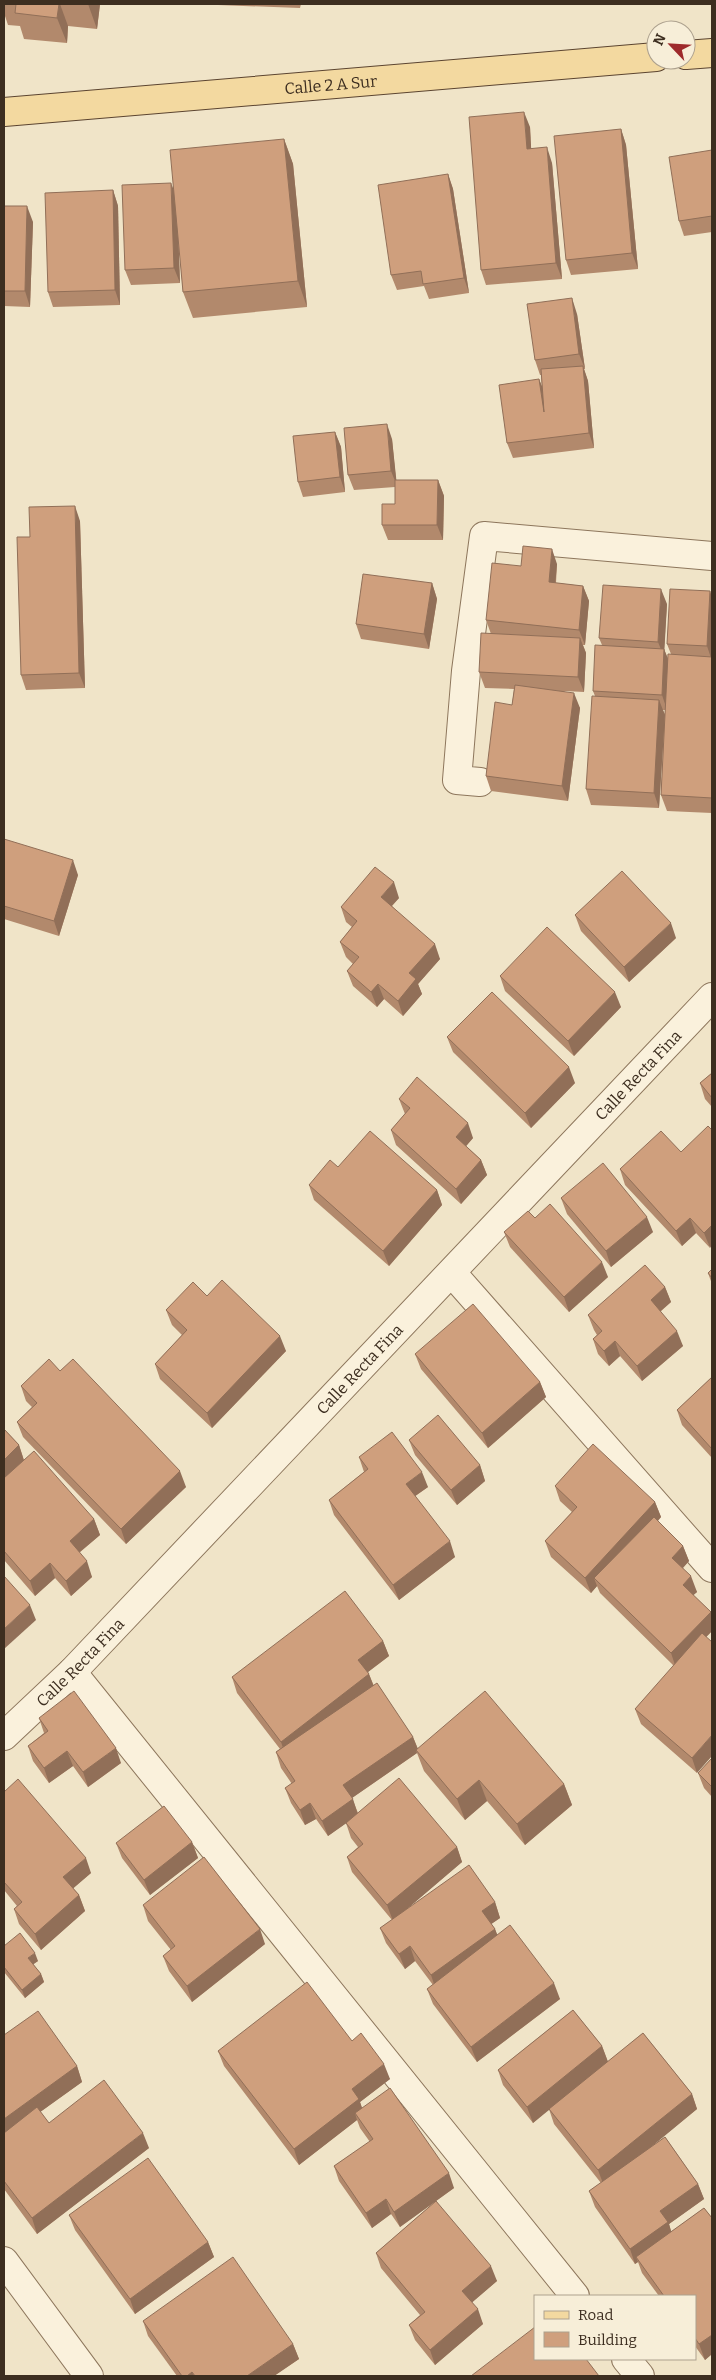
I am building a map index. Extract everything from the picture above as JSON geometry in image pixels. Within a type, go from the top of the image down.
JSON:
[{"type":"main road","points":[[696,54],[712,52]]},
{"type":"main road","name":"Calle 2 A Sur","points":[[4,112],[646,58]]},
{"type":"street","points":[[480,782],[457,780],[466,671],[484,536],[712,556]]},
{"type":"street","name":"Calle Recta Fina","points":[[4,1736],[72,1672],[712,997]]},
{"type":"street","points":[[452,1273],[712,1568]]},
{"type":"street","points":[[72,1672],[575,2295]]},
{"type":"street","points":[[4,2261],[89,2376]]},
{"type":"street","points":[[627,2360],[640,2376]]},
{"type":"building","points":[[16,4],[59,4],[57,18],[15,13]]},
{"type":"building","points":[[524,112],[527,149],[547,147],[556,263],[481,270],[469,117]]},
{"type":"building","points":[[621,129],[632,253],[566,260],[554,136]]},
{"type":"building","points":[[284,139],[298,281],[183,292],[170,150]]},
{"type":"building","points":[[712,150],[712,216],[679,221],[669,157]]},
{"type":"building","points":[[448,174],[464,278],[423,284],[421,271],[391,275],[378,185]]},
{"type":"building","points":[[171,183],[174,268],[125,270],[122,185]]},
{"type":"building","points":[[113,190],[115,290],[48,292],[45,193]]},
{"type":"building","points":[[4,206],[27,206],[25,291],[4,291]]},
{"type":"building","points":[[572,298],[579,354],[535,360],[527,304]]},
{"type":"building","points":[[583,366],[589,433],[507,443],[499,385],[539,379],[544,412],[541,369]]},
{"type":"building","points":[[387,424],[391,471],[348,475],[344,428]]},
{"type":"building","points":[[335,432],[340,477],[298,482],[293,436]]},
{"type":"building","points":[[395,480],[438,480],[437,525],[382,525],[382,504],[395,504]]},
{"type":"building","points":[[75,506],[79,673],[21,675],[17,537],[30,537],[29,507]]},
{"type":"building","points":[[523,546],[552,549],[549,582],[583,586],[579,630],[486,620],[492,563],[521,566]]},
{"type":"building","points":[[363,574],[432,583],[424,634],[356,624]]},
{"type":"building","points":[[603,585],[661,589],[658,642],[599,638]]},
{"type":"building","points":[[670,589],[710,591],[707,646],[667,644]]},
{"type":"building","points":[[481,633],[580,638],[578,677],[479,672]]},
{"type":"building","points":[[595,645],[664,649],[662,695],[593,691]]},
{"type":"building","points":[[668,654],[712,657],[712,798],[661,795]]},
{"type":"building","points":[[515,685],[574,693],[562,786],[486,776],[495,702],[512,705]]},
{"type":"building","points":[[592,696],[659,700],[654,793],[586,789]]},
{"type":"building","points":[[4,839],[73,860],[54,921],[4,906]]},
{"type":"building","points":[[375,867],[394,882],[381,897],[435,944],[409,973],[416,979],[398,1001],[378,984],[371,992],[347,971],[359,957],[340,942],[357,921],[341,907]]},
{"type":"building","points":[[622,871],[671,923],[624,967],[575,915]]},
{"type":"building","points":[[547,927],[615,992],[568,1041],[500,976]]},
{"type":"building","points":[[492,992],[569,1067],[525,1113],[447,1037]]},
{"type":"building","points":[[712,1073],[712,1098],[700,1083]]},
{"type":"building","points":[[417,1077],[468,1123],[456,1137],[481,1160],[456,1189],[391,1130],[410,1108],[399,1099]]},
{"type":"building","points":[[708,1126],[712,1130],[712,1225],[704,1233],[690,1218],[676,1231],[620,1169],[661,1131],[681,1152]]},
{"type":"building","points":[[370,1131],[437,1190],[383,1251],[309,1185],[330,1160],[338,1167]]},
{"type":"building","points":[[603,1163],[647,1217],[606,1251],[561,1198]]},
{"type":"building","points":[[550,1204],[602,1262],[564,1297],[504,1232],[528,1211],[535,1218]]},
{"type":"building","points":[[645,1265],[665,1287],[651,1300],[677,1331],[637,1366],[615,1341],[604,1351],[593,1339],[602,1331],[588,1315]]},
{"type":"building","points":[[712,1269],[712,1278],[708,1273]]},
{"type":"building","points":[[222,1280],[280,1336],[207,1413],[155,1364],[187,1330],[166,1310],[193,1282],[207,1296]]},
{"type":"building","points":[[473,1304],[540,1382],[482,1433],[415,1354]]},
{"type":"building","points":[[49,1359],[60,1371],[73,1359],[180,1471],[121,1529],[17,1422],[37,1403],[21,1386]]},
{"type":"building","points":[[712,1377],[712,1449],[677,1410]]},
{"type":"building","points":[[438,1415],[480,1465],[451,1490],[409,1440]]},
{"type":"building","points":[[4,1429],[19,1445],[4,1460]]},
{"type":"building","points":[[392,1432],[422,1472],[406,1484],[450,1541],[393,1585],[329,1500],[368,1469],[359,1457]]},
{"type":"building","points":[[593,1444],[655,1502],[585,1578],[545,1541],[577,1507],[555,1486]]},
{"type":"building","points":[[34,1451],[94,1519],[70,1541],[87,1561],[66,1581],[50,1563],[30,1581],[4,1551],[4,1478]]},
{"type":"building","points":[[654,1517],[683,1546],[672,1558],[691,1576],[683,1585],[711,1612],[671,1653],[594,1578]]},
{"type":"building","points":[[4,1576],[30,1605],[4,1629]]},
{"type":"building","points":[[345,1591],[383,1641],[358,1660],[369,1674],[281,1742],[232,1677]]},
{"type":"building","points":[[702,1633],[712,1642],[712,1735],[692,1758],[635,1709]]},
{"type":"building","points":[[377,1683],[413,1737],[343,1785],[353,1799],[322,1821],[310,1803],[300,1810],[285,1788],[295,1781],[276,1752]]},
{"type":"building","points":[[74,1691],[116,1748],[83,1772],[67,1751],[44,1768],[28,1746],[48,1731],[39,1718]]},
{"type":"building","points":[[485,1691],[564,1784],[517,1824],[479,1780],[457,1799],[416,1750]]},
{"type":"building","points":[[712,1758],[712,1787],[698,1773]]},
{"type":"building","points":[[399,1778],[457,1847],[387,1905],[347,1857],[363,1844],[346,1823]]},
{"type":"building","points":[[18,1779],[86,1858],[63,1877],[79,1895],[35,1934],[14,1909],[22,1902],[4,1882],[4,1792]]},
{"type":"building","points":[[164,1806],[192,1842],[144,1880],[116,1843]]},
{"type":"building","points":[[204,1857],[260,1929],[187,1986],[163,1956],[175,1946],[143,1905]]},
{"type":"building","points":[[469,1865],[495,1902],[482,1911],[495,1929],[431,1975],[410,1946],[399,1954],[380,1928]]},
{"type":"building","points":[[510,1925],[554,1983],[471,2047],[427,1989]]},
{"type":"building","points":[[20,1933],[35,1953],[28,1958],[41,1974],[22,1990],[4,1967],[4,1946]]},
{"type":"building","points":[[307,1982],[352,2041],[361,2033],[384,2064],[352,2089],[359,2099],[294,2149],[218,2051]]},
{"type":"building","points":[[573,2010],[602,2046],[527,2107],[498,2070]]},
{"type":"building","points":[[38,2011],[77,2066],[4,2119],[4,2035]]},
{"type":"building","points":[[643,2033],[692,2094],[598,2170],[549,2109]]},
{"type":"building","points":[[104,2080],[143,2133],[32,2218],[4,2181],[4,2133],[37,2107],[49,2123]]},
{"type":"building","points":[[390,2088],[449,2173],[394,2212],[386,2199],[366,2213],[334,2166],[373,2139],[355,2113]]},
{"type":"building","points":[[665,2137],[698,2184],[660,2211],[668,2222],[630,2249],[589,2191]]},
{"type":"building","points":[[148,2158],[208,2242],[130,2299],[69,2215]]},
{"type":"building","points":[[436,2201],[491,2266],[462,2291],[478,2309],[430,2350],[409,2325],[425,2312],[376,2253]]},
{"type":"building","points":[[704,2208],[712,2218],[712,2335],[699,2344],[696,2340],[696,2295],[663,2295],[636,2257]]},
{"type":"building","points":[[233,2257],[293,2344],[247,2376],[195,2376],[192,2372],[187,2376],[182,2376],[143,2321]]},
{"type":"building","points":[[534,2328],[534,2360],[587,2360],[599,2376],[471,2376]]}]
